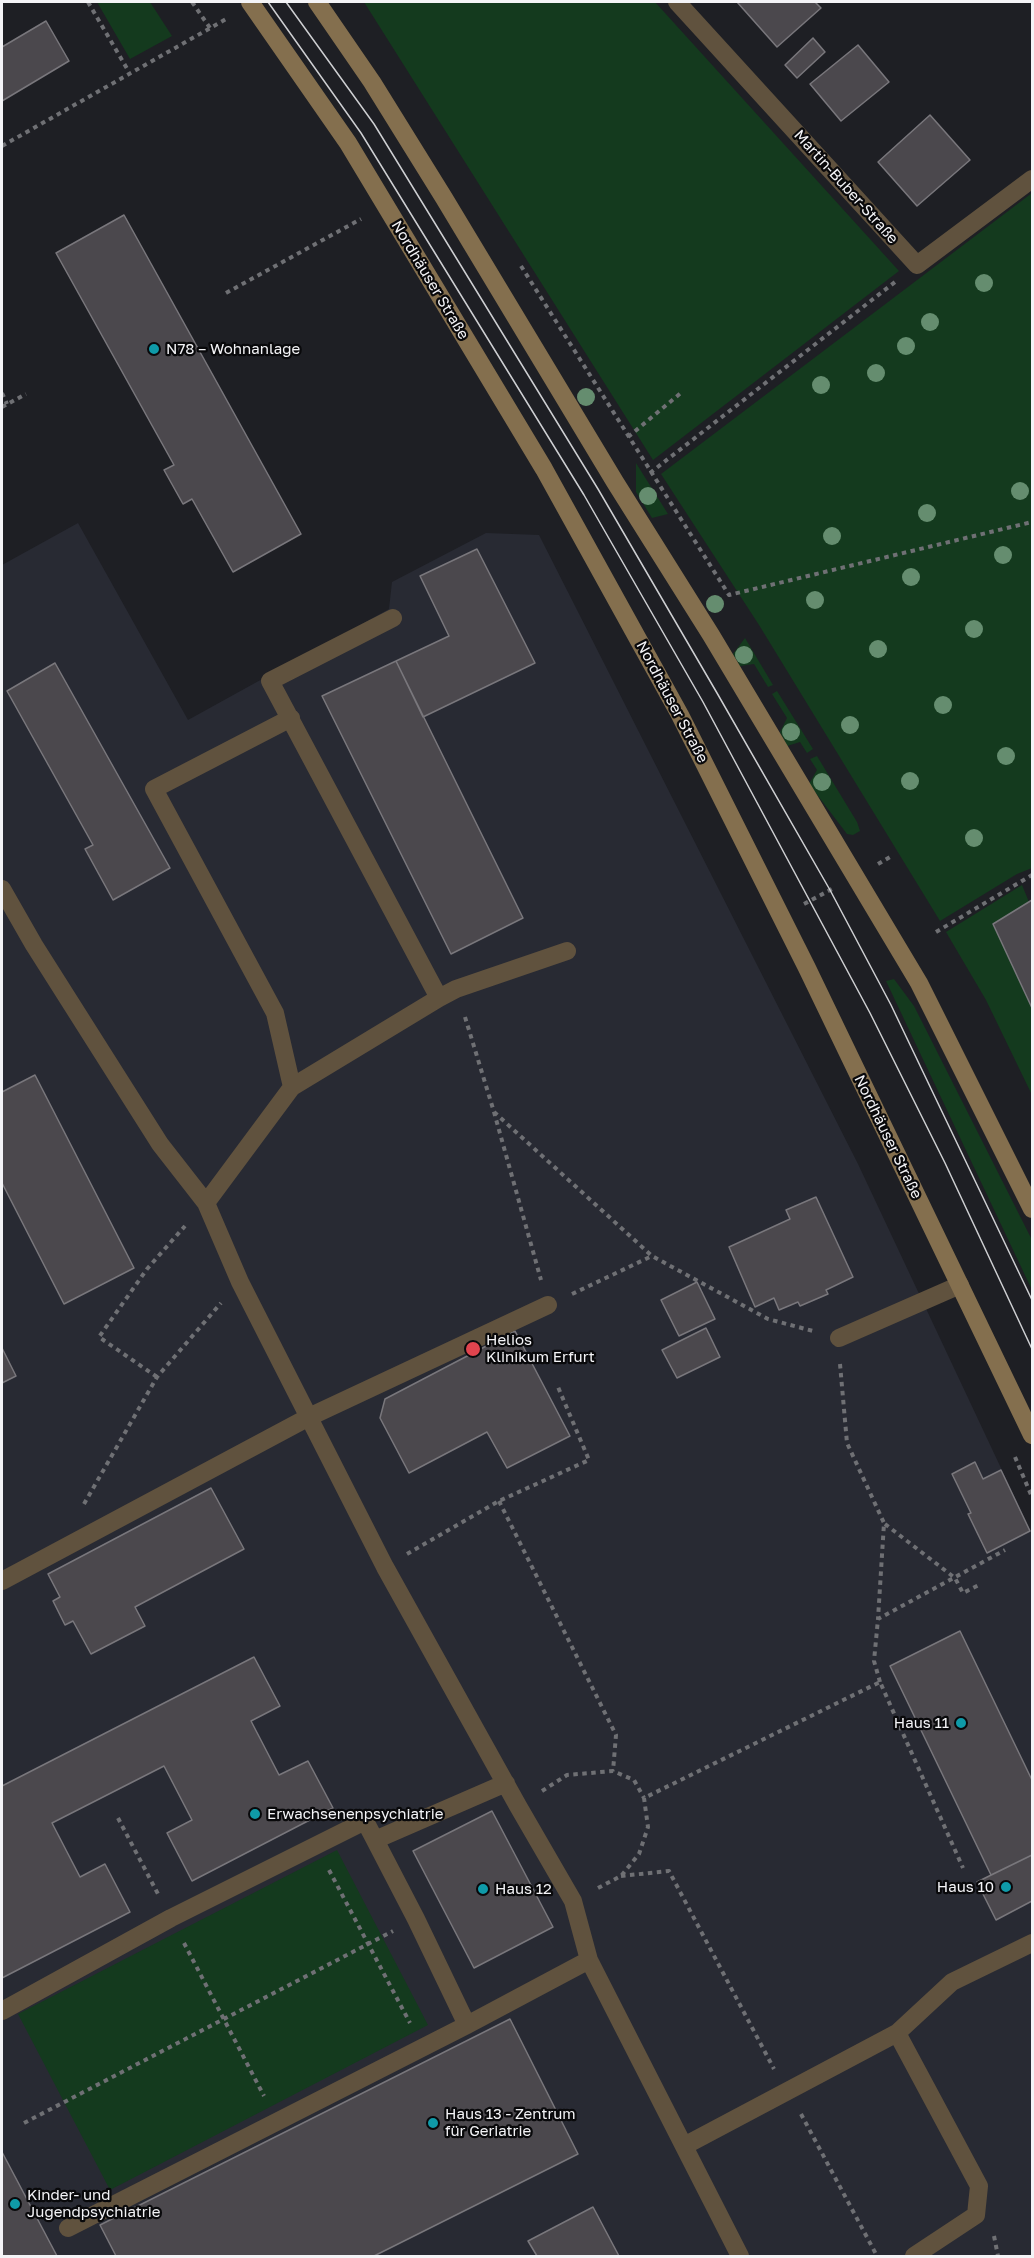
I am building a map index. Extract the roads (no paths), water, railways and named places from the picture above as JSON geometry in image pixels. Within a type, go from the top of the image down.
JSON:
[{"type":"main road","name":"Nordhäuser Straße","points":[[250,2],[348,143],[544,469],[680,715],[780,915],[1032,1436]]},
{"type":"main road","points":[[317,2],[372,82],[444,198],[615,482],[711,635],[919,982],[1032,1209]]},
{"type":"street","name":"Martin-Buber-Straße","points":[[677,2],[917,266],[1032,179]]},
{"type":"street","points":[[393,618],[270,681],[439,998]]},
{"type":"street","points":[[291,718],[154,789],[275,1013],[292,1087]]},
{"type":"street","points":[[2,890],[34,945],[160,1144],[206,1203],[240,1281],[385,1567],[573,1901],[589,1960],[740,2256]]},
{"type":"street","points":[[206,1203],[292,1087],[456,989],[567,951]]},
{"type":"street","points":[[838,1338],[960,1285]]},
{"type":"street","points":[[2,1581],[309,1417],[548,1305]]},
{"type":"street","points":[[375,1840],[506,1783]]},
{"type":"street","points":[[2,2011],[171,1918],[365,1821],[467,2025]]},
{"type":"street","points":[[684,2146],[897,2033],[952,1982],[1032,1943]]},
{"type":"street","points":[[68,2229],[589,1960]]},
{"type":"street","points":[[897,2033],[979,2186],[976,2215],[914,2256]]},
{"type":"tram line","points":[[268,2],[361,133],[584,495],[703,702],[870,1013],[945,1163],[1032,1349]]},
{"type":"tram line","points":[[286,2],[374,124],[598,489],[717,693],[830,890],[891,1005],[1032,1300]]},
{"type":"place","name":"N78 – Wohnanlage","points":[[154,349]]},
{"type":"place","name":"Helios Klinikum Erfurt","points":[[473,1349]]},
{"type":"place","name":"Haus 11","points":[[961,1723]]},
{"type":"place","name":"Erwachsenenpsychiatrie","points":[[255,1814]]},
{"type":"place","name":"Haus 10","points":[[1006,1887]]},
{"type":"place","name":"Haus 12","points":[[483,1889]]},
{"type":"place","name":"Haus 13 - Zentrum für Geriatrie","points":[[433,2123]]},
{"type":"place","name":"Kinder- und Jugendpsychiatrie","points":[[15,2204]]}]
